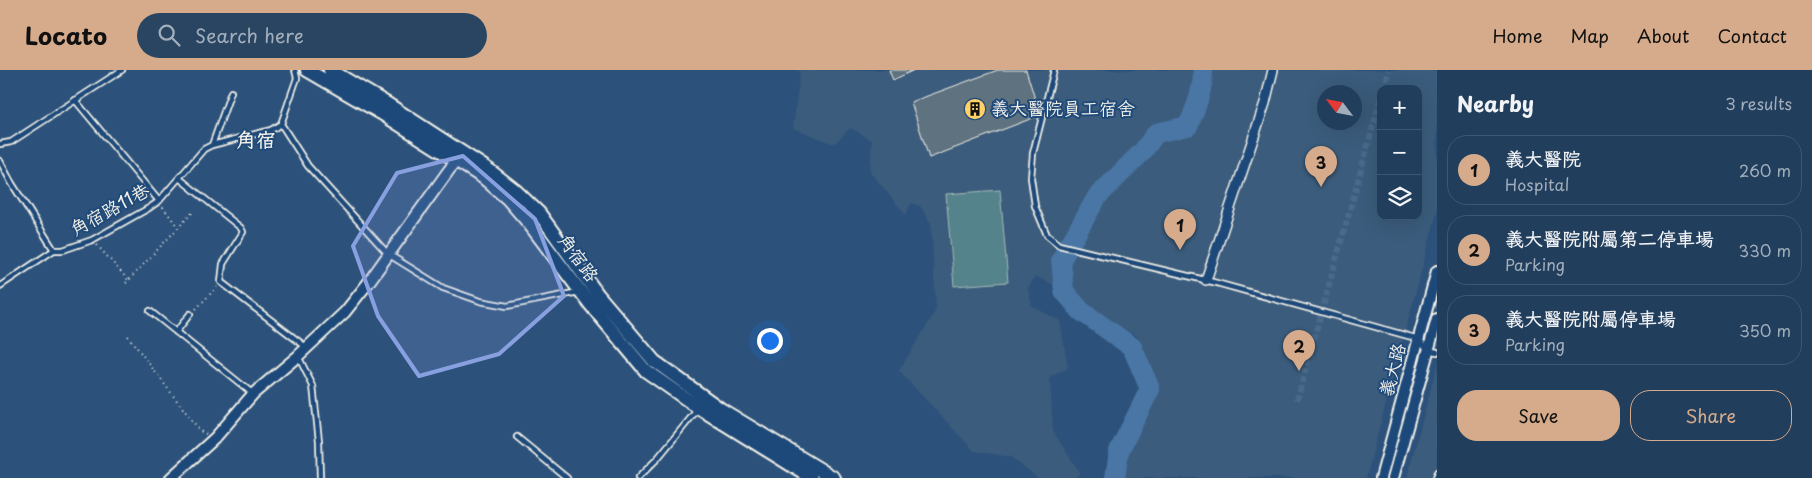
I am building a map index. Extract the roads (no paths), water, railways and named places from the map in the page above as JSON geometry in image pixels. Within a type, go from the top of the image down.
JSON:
[{"type":"main road","name":"角宿路","points":[[307,70],[343,80]]},
{"type":"main road","name":"角宿路","points":[[330,70],[460,157],[508,199],[545,243],[654,361],[722,410],[834,478]]},
{"type":"main road","name":"角宿路","points":[[586,288],[646,371],[698,408],[812,478]]},
{"type":"street","points":[[1206,280],[1265,103],[1273,70]]},
{"type":"street","points":[[171,478],[215,438],[253,394],[298,356],[345,312],[368,284],[460,157]]},
{"type":"street","name":"義大路","points":[[1381,478],[1437,271]]},
{"type":"street","name":"義大路","points":[[1394,478],[1433,351],[1437,319]]},
{"type":"lane","points":[[0,144],[11,142],[122,70]]},
{"type":"lane","points":[[295,70],[297,78],[287,112],[281,124],[308,166],[388,254],[443,288],[489,303],[507,306],[586,288]]},
{"type":"lane","points":[[1054,70],[1033,153],[1030,178],[1035,206],[1047,235],[1059,245],[1206,280],[1419,339],[1433,351]]},
{"type":"lane","points":[[212,145],[231,92]]},
{"type":"lane","points":[[75,100],[159,201]]},
{"type":"lane","name":"角宿路11巷","points":[[0,286],[54,250],[63,250],[92,240],[149,208],[159,201],[204,149],[212,145],[270,130],[281,124]]},
{"type":"lane","points":[[0,162],[54,250]]},
{"type":"lane","points":[[179,178],[241,228],[243,232],[223,264],[221,282],[306,347]]},
{"type":"lane","points":[[150,311],[253,394]]},
{"type":"lane","points":[[176,332],[190,314]]},
{"type":"lane","points":[[1419,339],[1435,334]]},
{"type":"lane","points":[[298,356],[313,386],[319,441],[320,478]]},
{"type":"lane","points":[[638,478],[657,459],[698,408]]},
{"type":"lane","points":[[518,437],[567,478]]},
{"type":"lane","points":[[1436,478],[1437,473]]},
{"type":"waterway","points":[[1115,478],[1119,451],[1150,389],[1132,347],[1081,311],[1064,291],[1061,260],[1097,197],[1143,151],[1156,133],[1188,126],[1202,85],[1203,70]]},
{"type":"tunnel","points":[[1385,85],[1389,70]]},
{"type":"tunnel","points":[[1297,400],[1377,112]]},
{"type":"place","name":"義大醫院員工宿舍","points":[[975,109]]},
{"type":"place","name":"義大醫院附屬停車場","points":[[1321,187]]},
{"type":"place","name":"義大醫院","points":[[1180,250]]},
{"type":"place","name":"義大醫院附屬第二停車場","points":[[1299,371]]},
{"type":"district","name":"角宿","points":[[256,140]]}]
